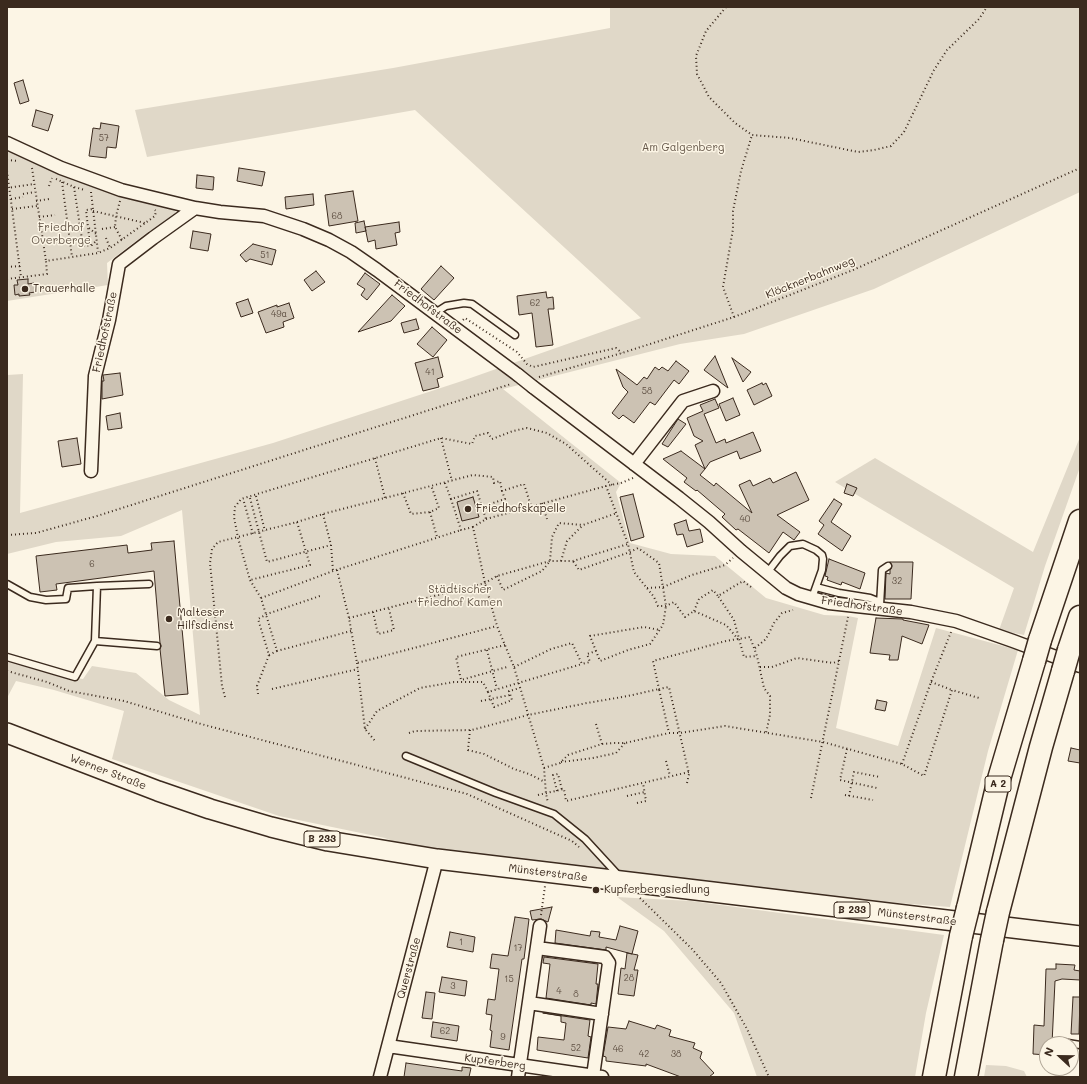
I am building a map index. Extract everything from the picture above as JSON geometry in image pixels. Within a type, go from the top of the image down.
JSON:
[{"type":"highway","name":"A 2","points":[[934,1077],[961,936],[999,779],[1040,640],[1080,521]]},
{"type":"highway","points":[[966,1077],[998,912],[1041,747],[1071,662],[1080,617]]},
{"type":"main road","name":"Werner Straße","points":[[7,733],[210,809]]},
{"type":"main road","name":"Münsterstraße","points":[[210,809],[271,827],[328,841],[437,859],[1080,936]]},
{"type":"street","name":"Friedhofstraße","points":[[7,143],[91,180],[136,194],[195,208],[264,216],[330,240],[377,270],[435,313],[516,379],[535,382],[645,473],[709,522],[786,588],[814,593],[850,606],[880,606],[956,621],[1071,662]]},
{"type":"street","name":"Friedhofstraße","points":[[91,471],[95,376],[109,320],[119,264],[195,208]]},
{"type":"street","points":[[634,464],[683,401],[713,391]]},
{"type":"street","name":"Querstraße","points":[[380,1077],[437,859]]},
{"type":"street","points":[[519,1071],[540,926]]},
{"type":"street","points":[[537,948],[605,957],[609,963],[602,1014],[598,1076]]},
{"type":"street","points":[[529,1003],[602,1014]]},
{"type":"street","name":"Kupferberg","points":[[388,1046],[519,1071],[598,1076]]},
{"type":"lane","points":[[435,313],[446,306],[464,303],[472,304],[515,336]]},
{"type":"lane","points":[[767,573],[790,546],[803,544],[809,546],[822,555],[823,559],[822,570],[814,593],[839,593],[870,598],[880,606]]},
{"type":"lane","points":[[880,606],[882,570],[888,566]]},
{"type":"lane","points":[[7,584],[30,597],[46,600],[66,598],[68,588],[149,584]]},
{"type":"lane","points":[[7,657],[75,676],[95,641],[97,586]]},
{"type":"lane","points":[[95,641],[157,646]]},
{"type":"lane","points":[[406,756],[496,793],[554,814],[585,839],[625,882]]},
{"type":"path","points":[[726,7],[706,31],[696,56],[697,74],[709,97],[735,123],[752,135],[790,138],[858,152],[891,146],[904,132],[934,70],[947,50],[979,19],[987,7]]},
{"type":"path","points":[[734,317],[723,287],[733,229],[733,211],[741,171],[752,135]]},
{"type":"path","points":[[7,160],[18,161]]},
{"type":"path","points":[[7,279],[47,274],[32,168],[38,171]]},
{"type":"path","name":"Klöcknerbahnweg","points":[[535,382],[734,317],[853,270],[1080,168]]},
{"type":"path","points":[[7,172],[21,277]]},
{"type":"path","points":[[49,186],[52,178],[74,187],[98,194]]},
{"type":"path","points":[[62,182],[72,257]]},
{"type":"path","points":[[8,188],[34,184]]},
{"type":"path","points":[[74,187],[83,246],[92,245],[97,240]]},
{"type":"path","points":[[11,199],[35,192]]},
{"type":"path","points":[[91,192],[98,253]]},
{"type":"path","points":[[36,201],[50,199]]},
{"type":"path","points":[[120,200],[115,227],[122,240]]},
{"type":"path","points":[[7,208],[37,206]]},
{"type":"path","points":[[46,261],[98,253],[110,248],[155,216],[156,211],[149,209]]},
{"type":"path","points":[[90,245],[86,210],[93,210],[145,224]]},
{"type":"path","points":[[39,217],[55,215]]},
{"type":"path","points":[[87,222],[94,221]]},
{"type":"path","points":[[102,229],[115,227]]},
{"type":"path","points":[[88,228],[96,234]]},
{"type":"path","points":[[106,238],[110,248]]},
{"type":"path","points":[[7,267],[20,266]]},
{"type":"path","points":[[455,328],[465,318],[517,352],[527,364],[533,367],[616,348],[622,353]]},
{"type":"path","points":[[7,535],[36,533],[97,516],[516,379]]},
{"type":"path","points":[[277,651],[267,614],[261,598],[250,580],[238,538],[234,517],[235,507],[241,499],[441,438],[472,444],[475,436],[488,433],[492,439],[513,430],[527,428],[547,433],[566,444],[612,485]]},
{"type":"path","points":[[441,438],[452,481]]},
{"type":"path","points":[[375,458],[385,498]]},
{"type":"path","points":[[261,598],[333,571],[437,537],[473,527],[486,519],[612,485],[645,473]]},
{"type":"path","points":[[225,697],[222,686],[210,563],[212,549],[218,542],[265,531],[323,514],[473,475],[494,477],[494,483],[500,482],[505,499],[493,504],[494,507],[483,510]]},
{"type":"path","points":[[445,483],[461,530]]},
{"type":"path","points":[[502,491],[524,484],[531,506]]},
{"type":"path","points":[[404,493],[410,514],[430,512],[439,508],[431,486]]},
{"type":"path","points":[[606,486],[628,544],[634,572],[654,597],[658,606],[666,606],[674,602],[685,617],[694,611],[698,599],[714,590],[734,620],[744,658],[757,656]]},
{"type":"path","points":[[451,499],[477,491],[486,519]]},
{"type":"path","points":[[256,496],[265,531]]},
{"type":"path","points":[[250,498],[267,562],[331,545]]},
{"type":"path","points":[[244,502],[253,534]]},
{"type":"path","points":[[542,503],[547,519]]},
{"type":"path","points":[[430,512],[437,537]]},
{"type":"path","points":[[497,576],[502,590],[542,571],[550,561],[552,537],[559,523],[582,525],[617,513]]},
{"type":"path","points":[[323,514],[331,545],[333,571]]},
{"type":"path","points":[[250,580],[310,565],[297,522]]},
{"type":"path","points":[[561,561],[567,541],[582,525]]},
{"type":"path","points":[[473,527],[485,582],[497,626],[514,667],[544,768],[546,793],[549,805],[554,814]]},
{"type":"path","points":[[349,618],[389,609],[485,582],[497,576],[550,561],[573,561],[628,544]]},
{"type":"path","points":[[573,561],[579,570],[638,548],[659,563],[666,606],[663,625],[660,630],[650,644],[628,650],[600,662],[590,636],[644,627],[660,630]]},
{"type":"path","points":[[647,588],[663,587],[692,575],[725,565],[741,551]]},
{"type":"path","points":[[337,570],[352,631],[365,729],[376,742]]},
{"type":"path","points":[[718,596],[743,581],[751,587]]},
{"type":"path","points":[[258,694],[257,686],[269,654],[258,619],[267,614],[320,596]]},
{"type":"path","points":[[810,798],[823,742],[850,606]]},
{"type":"path","points":[[373,612],[378,634],[394,630],[389,609]]},
{"type":"path","points":[[755,648],[766,639],[774,623],[782,613],[792,610]]},
{"type":"path","points":[[694,611],[726,625],[738,639]]},
{"type":"path","points":[[902,764],[931,682],[956,621]]},
{"type":"path","points":[[357,663],[497,626]]},
{"type":"path","points":[[269,654],[352,631]]},
{"type":"path","points":[[669,733],[653,661],[726,641],[750,637],[755,648],[764,688],[770,696],[770,715],[766,733]]},
{"type":"path","points":[[514,667],[551,649],[572,643],[582,664]]},
{"type":"path","points":[[505,645],[456,657],[461,680],[507,667]]},
{"type":"path","points":[[487,649],[497,689]]},
{"type":"path","points":[[488,692],[590,662],[587,654],[596,651]]},
{"type":"path","points":[[760,668],[772,667],[797,658],[833,662],[839,660]]},
{"type":"path","points":[[272,689],[358,669]]},
{"type":"path","points":[[7,671],[47,682],[69,691],[124,701],[201,724],[467,794],[572,841],[583,850]]},
{"type":"path","points":[[365,729],[377,711],[420,688],[454,682],[483,682],[494,707],[512,700],[509,691],[520,688]]},
{"type":"path","points":[[931,682],[979,698]]},
{"type":"path","points":[[409,733],[415,731],[470,730],[528,715],[669,687],[689,772],[687,783]]},
{"type":"path","points":[[560,763],[568,755],[602,744],[625,744],[669,733],[680,733],[725,726],[823,742],[902,764],[924,776],[952,690]]},
{"type":"path","points":[[481,701],[510,695]]},
{"type":"path","points":[[596,724],[602,744]]},
{"type":"path","points":[[470,730],[468,750],[484,754],[545,782]]},
{"type":"path","points":[[544,768],[560,763],[616,753],[625,744]]},
{"type":"path","points":[[847,749],[840,780],[877,788]]},
{"type":"path","points":[[666,761],[670,776]]},
{"type":"path","points":[[557,791],[553,775],[558,774],[562,790],[564,790],[566,801],[689,772]]},
{"type":"path","points":[[849,796],[854,772],[880,777]]},
{"type":"path","points":[[637,803],[646,801],[643,783]]},
{"type":"path","points":[[538,795],[562,790]]},
{"type":"path","points":[[627,796],[645,792]]},
{"type":"path","points":[[845,795],[873,800]]},
{"type":"path","points":[[625,882],[692,949],[721,983],[747,1029],[769,1077]]},
{"type":"path","points":[[540,926],[544,893]]},
{"type":"green space","points":[[610,7],[1080,7],[1080,192],[874,289],[744,334],[680,344],[503,389],[621,483],[616,492],[630,543],[671,554],[715,556],[766,598],[824,615],[858,618],[836,728],[898,746],[936,628],[1018,650],[988,751],[950,907],[690,887],[431,857],[385,838],[279,816],[112,759],[124,711],[54,690],[16,681],[7,698],[7,662],[56,675],[83,679],[92,666],[136,673],[169,700],[200,715],[182,510],[121,536],[56,542],[7,554],[7,375],[23,374],[20,513],[273,443],[462,381],[641,318],[415,110],[147,157],[135,110],[393,68],[610,28]]},
{"type":"green space","name":"Friedhof Overberge","points":[[7,152],[14,153],[74,181],[173,209],[179,215],[148,232],[107,263],[108,285],[7,301]]},
{"type":"green space","points":[[1080,437],[1080,467],[1045,566],[1024,635],[999,630],[1014,588],[835,482],[875,458],[1033,552]]},
{"type":"green space","points":[[617,897],[691,901],[944,935],[926,1013],[915,1077],[757,1077],[734,1013],[664,931]]},
{"type":"green space","points":[[986,1065],[1006,1066],[1024,1071],[1027,1077],[984,1077]]},
{"type":"building","points":[[23,80],[29,101],[20,104],[14,83]]},
{"type":"building","points":[[36,110],[53,115],[48,131],[32,126]]},
{"type":"building","points":[[101,123],[119,126],[116,148],[107,147],[106,158],[89,156],[93,128],[100,129]]},
{"type":"building","points":[[239,168],[265,172],[262,186],[237,181]]},
{"type":"building","points":[[197,175],[214,177],[213,190],[196,188]]},
{"type":"building","points":[[353,191],[358,221],[329,226],[325,195]]},
{"type":"building","points":[[313,194],[314,205],[286,209],[285,197]]},
{"type":"building","points":[[364,221],[366,231],[356,233],[355,223]]},
{"type":"building","points":[[399,222],[400,232],[395,233],[397,245],[376,249],[375,240],[368,242],[365,227]]},
{"type":"building","points":[[193,231],[211,234],[208,251],[190,248]]},
{"type":"building","points":[[253,244],[276,250],[272,265],[250,259],[246,262],[240,255]]},
{"type":"building","points":[[441,266],[454,278],[434,300],[421,289]]},
{"type":"building","points":[[316,271],[325,282],[312,291],[304,280]]},
{"type":"building","points":[[365,273],[380,284],[367,300],[361,295],[365,289],[357,284]]},
{"type":"building","name":"Trauerhalle","points":[[28,279],[28,284],[34,283],[35,292],[29,293],[30,295],[15,295],[14,285],[18,285],[17,280]]},
{"type":"building","points":[[546,292],[547,298],[553,297],[554,309],[548,309],[553,345],[536,347],[532,313],[519,315],[517,296]]},
{"type":"building","points":[[392,295],[405,306],[391,321],[358,332]]},
{"type":"building","points":[[248,299],[253,313],[241,317],[236,303]]},
{"type":"building","points":[[289,303],[294,318],[283,322],[284,327],[266,333],[258,312],[277,305],[277,307]]},
{"type":"building","points":[[416,319],[419,329],[404,333],[401,323]]},
{"type":"building","points":[[432,327],[447,340],[433,357],[417,344]]},
{"type":"building","points":[[715,356],[728,388],[704,370]]},
{"type":"building","points":[[438,357],[443,377],[437,379],[439,387],[423,391],[415,363]]},
{"type":"building","points":[[732,358],[751,372],[743,382]]},
{"type":"building","points":[[676,361],[689,371],[679,384],[674,380],[655,405],[650,402],[634,423],[623,415],[619,419],[612,413],[628,392],[623,387],[616,369],[637,385],[644,377],[647,379],[655,367],[659,370],[662,367],[668,371]]},
{"type":"building","points":[[120,373],[123,395],[102,399],[102,381],[104,381],[103,375]]},
{"type":"building","points":[[762,383],[763,385],[766,383],[772,396],[754,405],[747,390]]},
{"type":"building","points":[[733,398],[740,415],[726,421],[719,404]]},
{"type":"building","points":[[715,399],[719,408],[704,414],[716,443],[725,439],[726,443],[753,432],[761,451],[740,459],[737,451],[710,462],[705,469],[695,445],[703,441],[694,436],[687,418],[703,411],[700,405]]},
{"type":"building","points":[[120,413],[122,428],[108,430],[106,416]]},
{"type":"building","points":[[678,419],[686,424],[668,447],[662,444]]},
{"type":"building","points":[[77,438],[81,464],[62,467],[58,441]]},
{"type":"building","points":[[681,451],[705,469],[700,475],[714,486],[716,483],[752,513],[739,485],[750,480],[753,486],[770,478],[773,483],[796,472],[809,500],[777,515],[800,532],[794,540],[783,532],[769,553],[738,529],[736,530],[722,517],[725,514],[697,490],[696,491],[684,482],[687,478],[663,459]]},
{"type":"building","points":[[847,484],[857,488],[853,496],[844,493]]},
{"type":"building","points":[[633,494],[644,537],[631,541],[620,497]]},
{"type":"building","name":"Friedhofskapelle","points":[[473,497],[479,517],[462,521],[457,502]]},
{"type":"building","points":[[834,499],[842,504],[831,522],[851,536],[842,551],[818,534],[824,525],[819,521]]},
{"type":"building","points":[[686,520],[689,531],[700,529],[703,542],[687,547],[683,534],[677,535],[674,524]]},
{"type":"building","points":[[174,541],[188,694],[165,696],[154,571],[56,584],[57,590],[40,592],[36,556],[127,545],[128,553],[152,550],[151,543]]},
{"type":"building","points":[[829,559],[865,573],[860,589],[842,582],[841,585],[827,580],[828,577],[825,576]]},
{"type":"building","points":[[890,562],[913,562],[911,599],[885,599],[886,573],[890,574],[892,566]]},
{"type":"building","points":[[876,618],[903,619],[929,625],[922,644],[902,636],[898,660],[889,660],[890,655],[870,653]]},
{"type":"building","points":[[877,700],[887,702],[885,711],[875,709]]},
{"type":"building","points":[[1071,748],[1080,750],[1080,763],[1068,761]]},
{"type":"building","points":[[552,907],[548,922],[541,919],[532,920],[530,911]]},
{"type":"building","points":[[515,917],[529,919],[509,1050],[490,1047],[492,1015],[486,1014],[488,999],[495,1000],[499,969],[490,968],[492,954],[508,956]]},
{"type":"building","points":[[620,926],[638,931],[632,954],[606,947],[606,950],[555,943],[556,930],[590,936],[591,931],[600,932],[599,937],[616,940]]},
{"type":"building","points":[[450,932],[475,937],[473,952],[447,947]]},
{"type":"building","points":[[627,953],[638,955],[634,970],[638,970],[634,996],[618,994],[621,968],[625,969]]},
{"type":"building","points":[[544,957],[598,964],[596,1004],[591,1003],[591,1005],[546,998],[550,964],[543,963]]},
{"type":"building","points":[[1056,964],[1075,965],[1074,970],[1080,971],[1080,980],[1062,979],[1055,981],[1052,1036],[1039,1036],[1039,1054],[1033,1054],[1034,1025],[1044,1026],[1046,969],[1056,969]]},
{"type":"building","points":[[442,977],[467,981],[465,996],[439,992]]},
{"type":"building","points":[[426,992],[435,993],[432,1019],[422,1018]]},
{"type":"building","points":[[1073,997],[1080,997],[1079,1034],[1071,1034]]},
{"type":"building","points":[[543,1013],[590,1020],[588,1036],[591,1037],[588,1058],[537,1050],[538,1037],[564,1040],[566,1023],[561,1022],[561,1016]]},
{"type":"building","points":[[629,1021],[655,1029],[657,1025],[671,1030],[669,1036],[695,1043],[693,1048],[702,1052],[700,1058],[714,1073],[709,1077],[681,1077],[646,1064],[646,1066],[606,1061],[606,1057],[603,1056],[608,1027],[626,1029]]},
{"type":"building","points":[[433,1022],[459,1026],[457,1041],[431,1037]]},
{"type":"building","points":[[406,1063],[462,1071],[462,1067],[471,1068],[469,1077],[404,1077]]},
{"type":"place","name":"Trauerhalle","points":[[25,289]]},
{"type":"place","name":"Friedhofskapelle","points":[[468,509]]},
{"type":"place","name":"Malteser Hilfsdienst","points":[[169,619]]},
{"type":"place","name":"Kupferbergsiedlung","points":[[596,890]]},
{"type":"park label","name":"Am Galgenberg","points":[[683,148]]},
{"type":"park label","name":"Städtischer Friedhof Kamen","points":[[460,596]]}]
